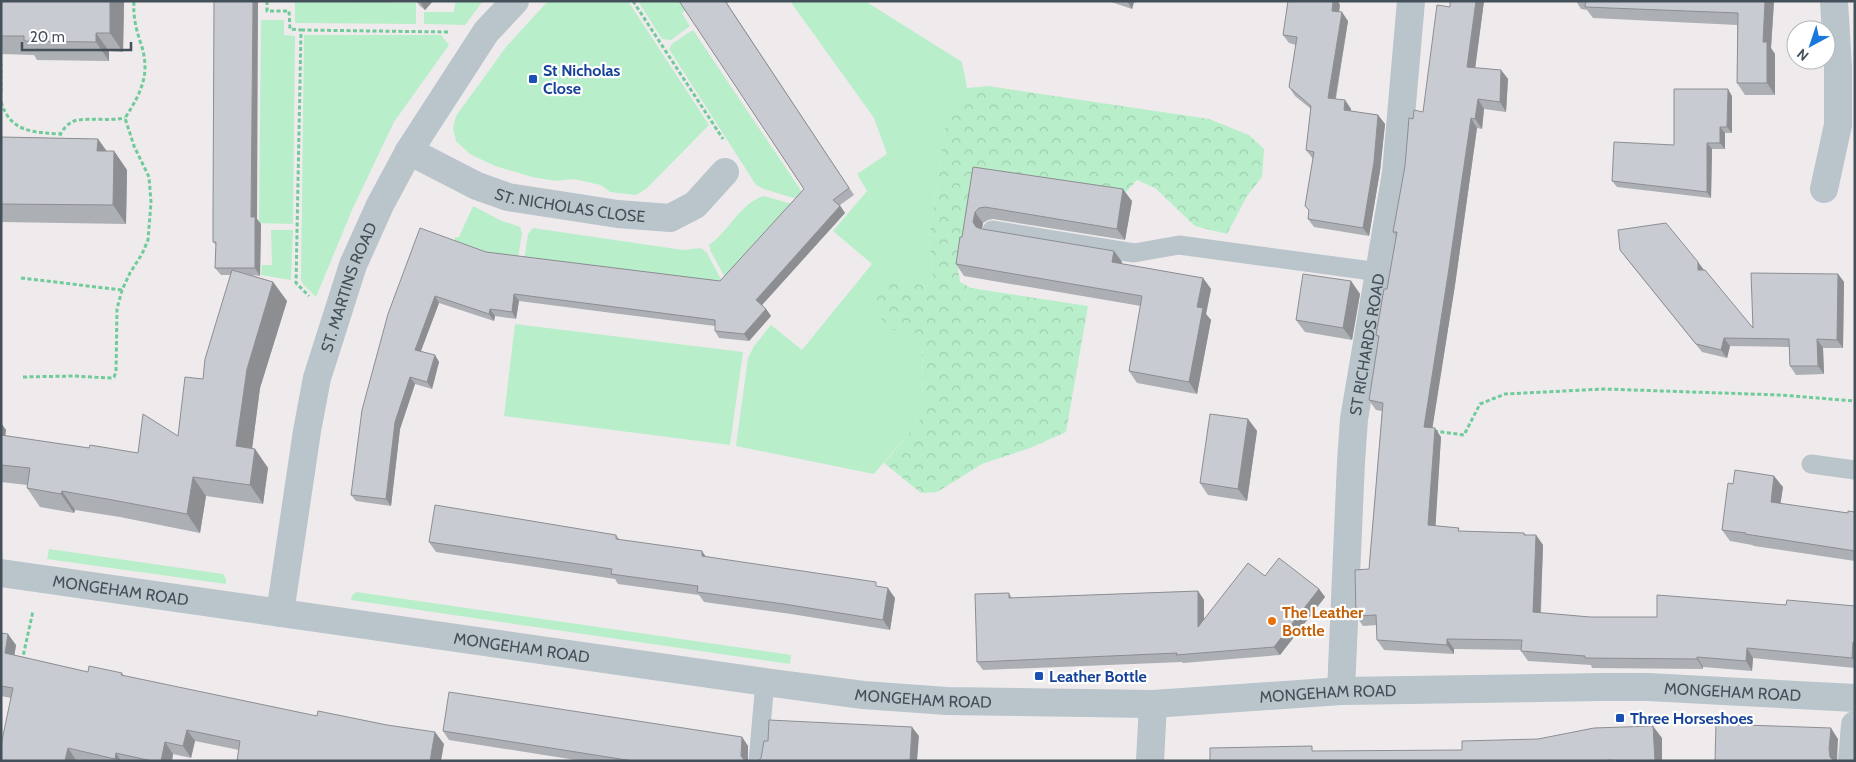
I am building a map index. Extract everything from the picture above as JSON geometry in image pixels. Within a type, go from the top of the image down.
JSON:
[{"type":"street","name":"ST. MARTINS ROAD","points":[[280,613],[307,431],[317,378],[334,321],[357,256],[380,205],[409,151],[486,32],[515,1]]},
{"type":"street","name":"ST RICHARDS ROAD","points":[[1341,692],[1354,419],[1396,173],[1411,1]]},
{"type":"street","points":[[1824,189],[1838,125],[1838,67],[1834,1]]},
{"type":"street","name":"ST. NICHOLAS CLOSE","points":[[409,151],[477,186],[508,197],[618,214],[670,218],[695,205],[726,172]]},
{"type":"street","name":"MONGEHAM ROAD","points":[[1,573],[765,682],[863,695],[946,701],[1153,704],[1341,692],[1648,687],[1855,698]]},
{"type":"street","points":[[1150,761],[1153,704]]},
{"type":"street","points":[[1852,761],[1855,725]]},
{"type":"lane","points":[[992,230],[1134,253],[1179,245],[1379,272]]},
{"type":"lane","points":[[1811,464],[1855,470]]},
{"type":"lane","points":[[758,761],[765,682]]},
{"type":"path","points":[[23,377],[73,376],[110,378],[114,376],[117,309],[122,290],[148,240],[151,202],[149,177],[134,146],[125,118],[143,86],[145,72],[145,58],[133,15],[134,1]]},
{"type":"path","points":[[267,1],[267,11],[290,11],[290,29],[486,32]]},
{"type":"path","points":[[632,1],[726,144]]},
{"type":"path","points":[[301,30],[296,283],[334,321]]},
{"type":"path","points":[[1,63],[1,92]]},
{"type":"path","points":[[1,102],[9,118],[26,131],[61,134]]},
{"type":"path","points":[[58,147],[58,139],[70,123],[77,120],[125,118]]},
{"type":"path","points":[[21,278],[122,290]]},
{"type":"path","points":[[1427,430],[1464,435],[1480,404],[1505,394],[1604,390],[1780,395],[1855,401]]},
{"type":"path","points":[[21,662],[40,579]]},
{"type":"green space","points":[[295,1],[416,3],[416,24],[295,23]]},
{"type":"green space","points":[[458,1],[483,1],[465,25],[424,24],[424,12],[454,12],[455,3],[458,3]]},
{"type":"green space","points":[[548,1],[628,1],[709,125],[646,189],[636,195],[610,192],[601,185],[573,179],[556,181],[532,177],[495,166],[470,154],[456,141],[453,128],[456,116],[506,47]]},
{"type":"green space","points":[[638,1],[698,1],[682,13],[690,26],[671,40],[662,39]]},
{"type":"green space","points":[[790,1],[865,1],[962,62],[967,88],[947,118],[929,238],[933,276],[926,286],[897,279],[922,334],[923,416],[874,474],[736,446],[748,358],[754,346],[771,325],[802,350],[872,264],[833,231],[867,191],[857,174],[887,154],[874,118]]},
{"type":"green space","points":[[261,20],[284,20],[284,35],[295,36],[293,224],[259,223]]},
{"type":"green space","points":[[693,30],[804,195],[800,200],[756,185],[669,49],[673,43]]},
{"type":"green space","points":[[304,35],[441,35],[449,45],[394,122],[352,210],[316,297],[303,284],[301,279]]},
{"type":"green space","points":[[988,86],[1209,119],[1249,135],[1264,149],[1262,177],[1247,196],[1227,234],[1195,226],[1155,188],[1137,180],[1125,193],[977,174],[958,269],[960,282],[971,288],[1088,306],[1066,432],[1030,448],[982,464],[937,492],[921,493],[884,463],[923,416],[922,334],[886,329],[871,296],[897,279],[926,286],[933,276],[929,238],[947,117],[967,88]]},
{"type":"green space","points":[[764,196],[795,205],[727,281],[709,245],[748,205]]},
{"type":"green space","points":[[473,206],[500,220],[520,227],[522,233],[514,284],[450,255],[455,237],[459,237]]},
{"type":"green space","points":[[533,228],[683,250],[701,248],[707,253],[724,285],[524,261],[528,234]]},
{"type":"green space","points":[[271,230],[293,230],[291,280],[261,275],[262,265],[272,265]]},
{"type":"green space","points":[[515,324],[743,352],[730,445],[504,416]]},
{"type":"green space","points":[[49,549],[223,574],[226,584],[47,559]]},
{"type":"green space","points":[[356,592],[791,655],[790,664],[351,600]]},
{"type":"building","points":[[1,1],[110,1],[110,33],[96,33],[96,42],[24,41],[24,36],[1,36]]},
{"type":"building","points":[[214,1],[253,1],[251,217],[255,217],[255,268],[215,268],[216,242],[213,242]]},
{"type":"building","points":[[679,1],[725,1],[849,188],[833,200],[840,206],[756,300],[766,309],[744,334],[715,331],[715,320],[514,294],[512,312],[490,309],[489,314],[435,296],[415,350],[435,355],[427,382],[410,377],[395,422],[386,499],[351,495],[362,410],[388,314],[420,228],[486,252],[720,281],[804,189]]},
{"type":"building","points":[[1288,1],[1333,1],[1332,11],[1342,12],[1328,98],[1345,100],[1344,110],[1378,115],[1374,162],[1363,228],[1308,219],[1309,210],[1305,206],[1314,152],[1306,150],[1311,106],[1289,87],[1297,37],[1283,35]]},
{"type":"building","points":[[1450,1],[1476,1],[1467,67],[1501,70],[1500,102],[1478,99],[1475,119],[1471,118],[1424,427],[1435,428],[1428,525],[1459,528],[1458,531],[1536,535],[1533,612],[1590,617],[1657,617],[1657,595],[1786,605],[1787,600],[1855,606],[1855,642],[1853,642],[1852,658],[1747,648],[1746,661],[1697,657],[1697,659],[1585,658],[1585,656],[1521,651],[1522,640],[1447,639],[1447,645],[1377,640],[1376,615],[1356,616],[1355,570],[1369,569],[1383,403],[1369,400],[1379,336],[1376,335],[1384,289],[1387,289],[1397,232],[1393,232],[1405,166],[1409,118],[1413,119],[1414,110],[1423,112],[1437,5],[1450,7]]},
{"type":"building","points":[[1586,1],[1765,1],[1763,42],[1767,42],[1767,83],[1737,83],[1738,13],[1585,7]]},
{"type":"building","points":[[1674,89],[1728,89],[1727,127],[1720,127],[1720,143],[1707,143],[1707,192],[1612,181],[1614,142],[1674,145]]},
{"type":"building","points":[[1,137],[98,139],[97,151],[114,151],[113,205],[1,204]]},
{"type":"building","points":[[973,167],[1123,189],[1117,229],[985,207],[979,208],[975,212],[973,222],[976,227],[982,229],[1114,251],[1112,262],[1203,278],[1197,307],[1203,308],[1189,382],[1129,371],[1142,296],[956,264]]},
{"type":"building","points":[[1666,223],[1698,262],[1698,270],[1705,270],[1753,328],[1751,273],[1838,274],[1837,340],[1817,339],[1818,366],[1790,366],[1789,339],[1724,338],[1721,350],[1696,344],[1620,250],[1618,230]]},
{"type":"building","points":[[232,270],[273,282],[247,369],[236,446],[255,449],[250,485],[193,477],[187,514],[62,491],[61,494],[27,488],[30,468],[1,465],[1,435],[89,448],[90,445],[138,453],[143,414],[178,436],[185,377],[203,379],[205,359]]},
{"type":"building","points":[[1303,274],[1351,281],[1343,328],[1296,320]]},
{"type":"building","points":[[1210,414],[1248,419],[1238,489],[1200,483]]},
{"type":"building","points":[[1735,470],[1774,476],[1771,502],[1848,513],[1848,511],[1855,512],[1855,551],[1722,530],[1728,483],[1733,484]]},
{"type":"building","points":[[435,505],[616,535],[616,539],[702,551],[702,556],[876,582],[876,586],[888,588],[883,620],[697,592],[698,586],[611,574],[612,569],[429,542]]},
{"type":"building","points":[[1279,558],[1319,589],[1274,647],[1176,655],[1177,653],[977,662],[975,594],[1009,593],[1009,598],[1198,591],[1198,627],[1248,563],[1265,576]]},
{"type":"building","points":[[1,633],[8,634],[5,653],[88,672],[89,666],[122,673],[121,675],[317,716],[318,711],[387,725],[435,732],[430,761],[237,761],[240,741],[187,730],[183,746],[165,742],[161,761],[152,761],[116,753],[115,759],[68,748],[65,761],[1,761],[1,745],[13,688],[1,686]]},
{"type":"building","points":[[449,692],[742,737],[741,756],[745,761],[633,761],[443,731]]},
{"type":"building","points":[[769,720],[912,727],[910,761],[758,761],[761,758],[764,741],[768,741]]},
{"type":"building","points":[[1716,724],[1831,728],[1829,749],[1830,757],[1834,761],[1715,761]]},
{"type":"building","points":[[1653,726],[1655,761],[1210,761],[1210,748],[1312,746],[1312,751],[1462,750],[1462,741],[1538,739],[1594,728]]},
{"type":"place","name":"St Nicholas Close","points":[[533,79]]},
{"type":"place","name":"The Leather Bottle","points":[[1272,621]]},
{"type":"place","name":"Leather Bottle","points":[[1039,676]]},
{"type":"place","name":"Three Horseshoes","points":[[1620,718]]}]
